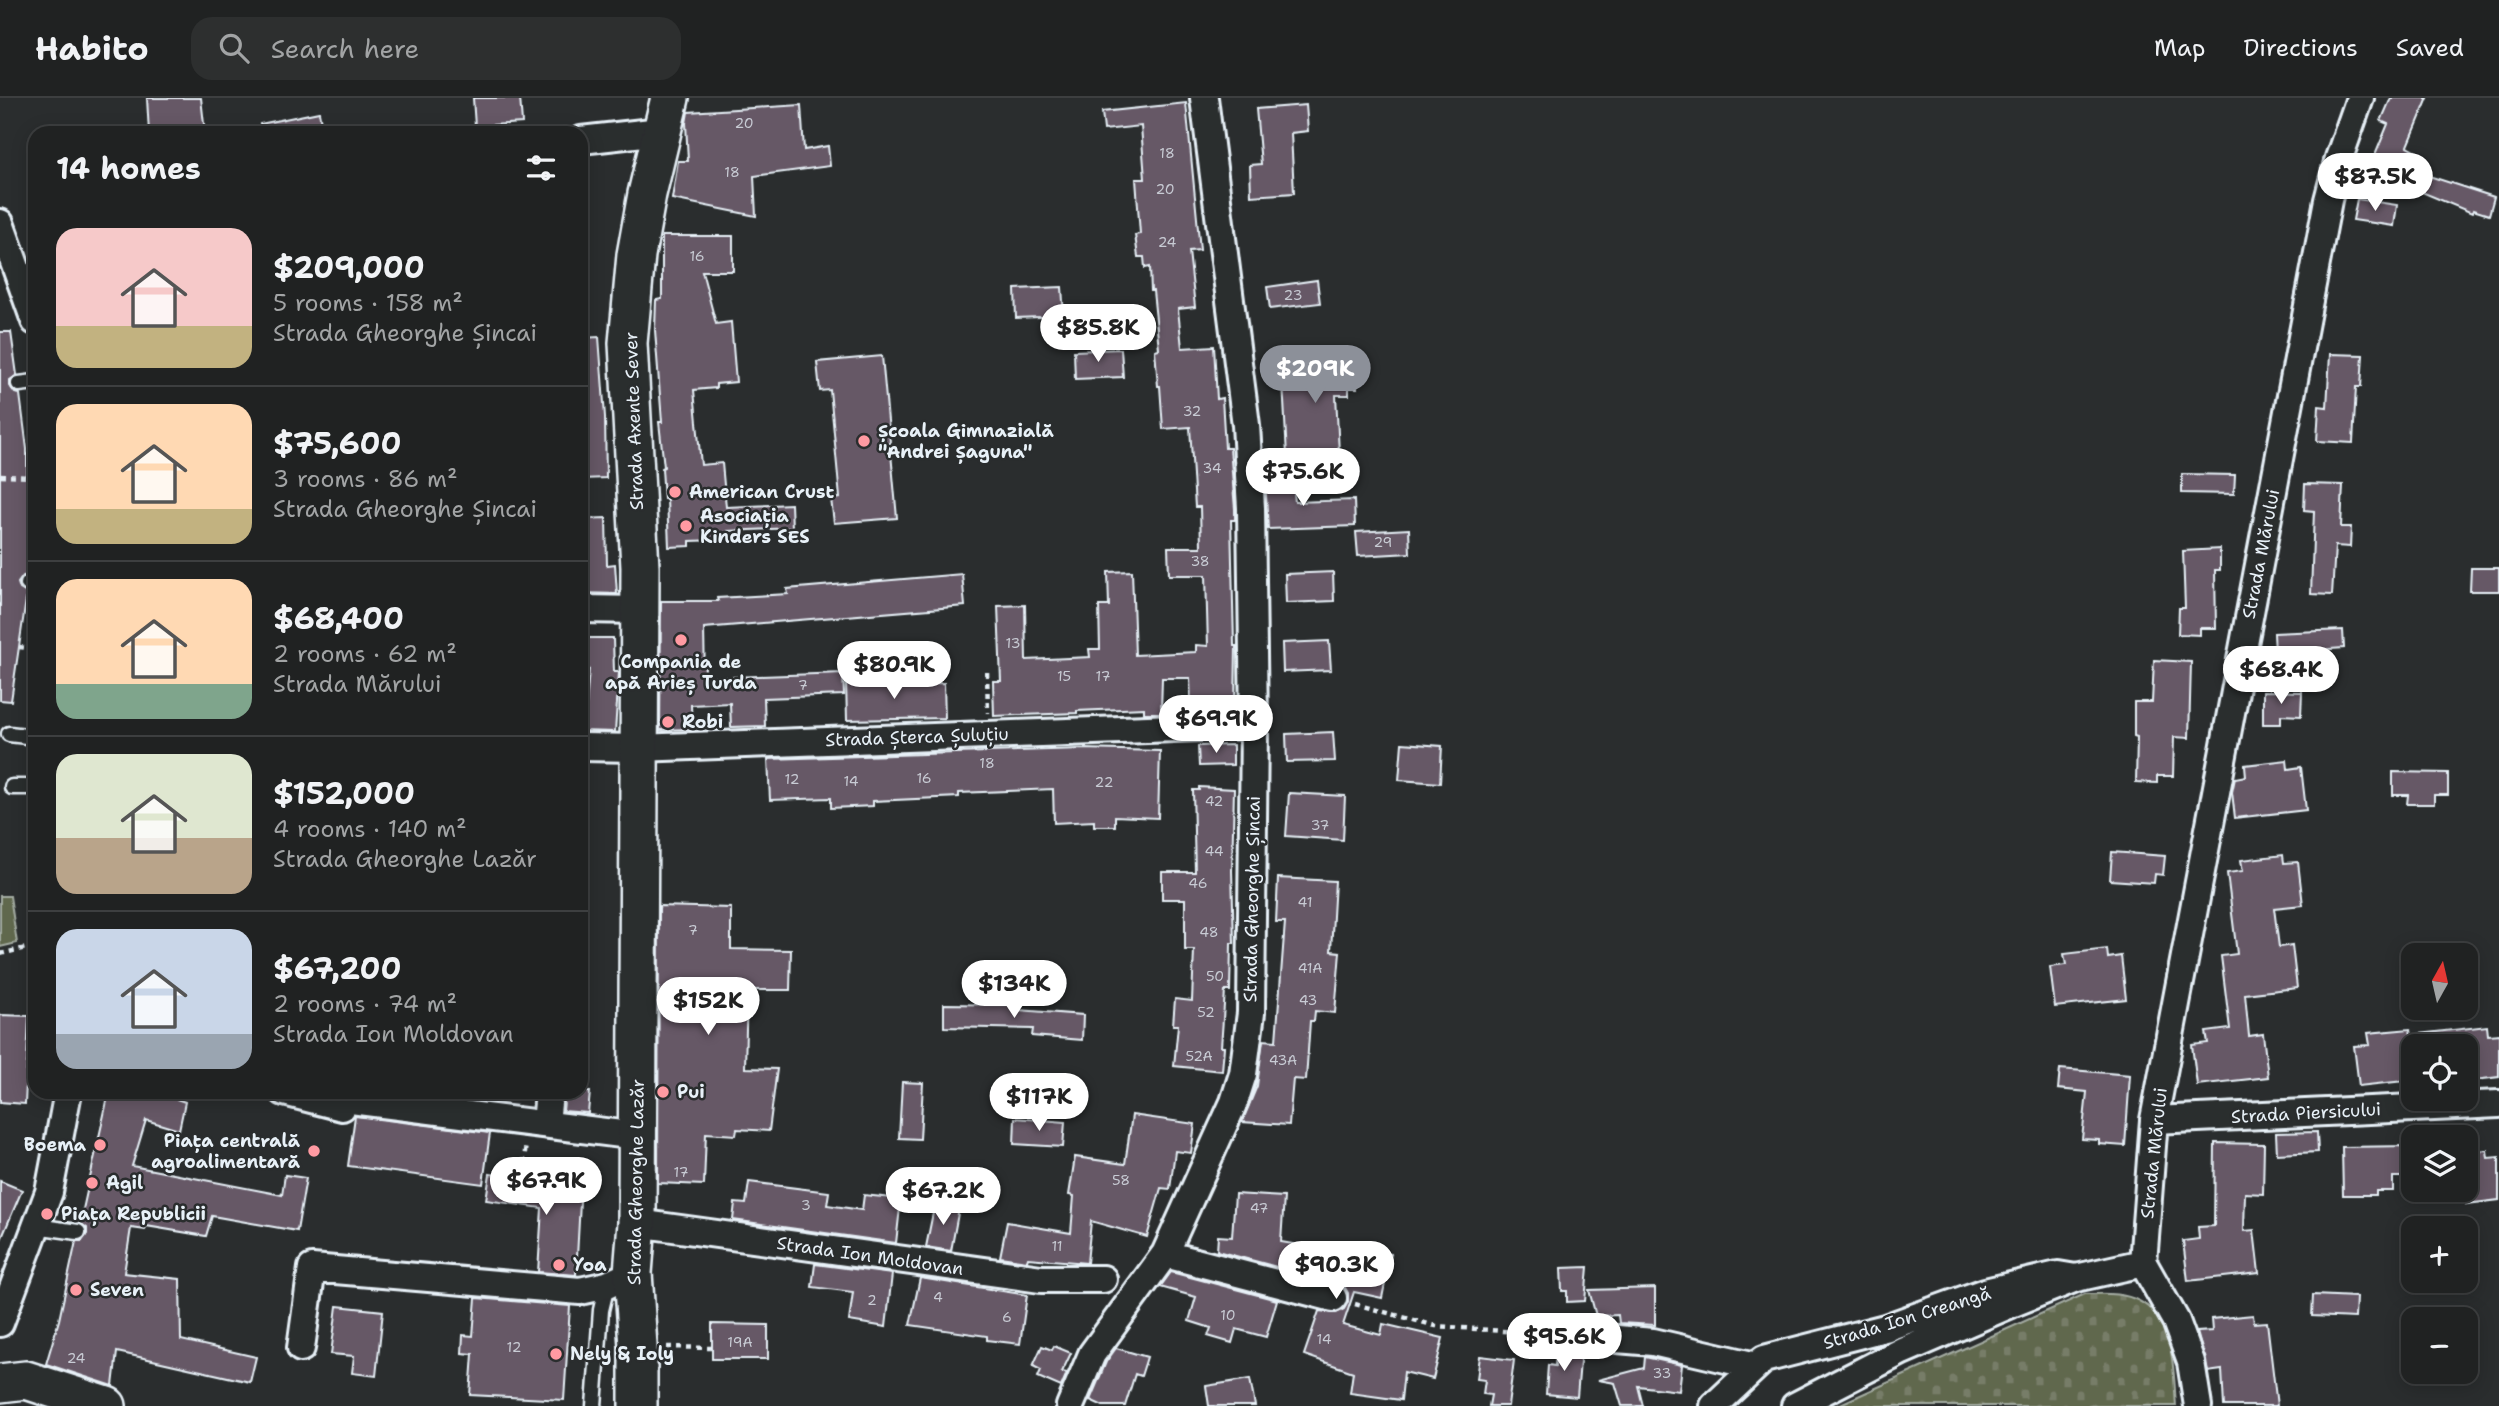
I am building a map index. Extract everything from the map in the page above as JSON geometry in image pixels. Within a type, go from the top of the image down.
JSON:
[{"type":"main road","name":"Strada Axente Sever","points":[[638,748],[640,610],[628,343],[636,255],[666,115]]},
{"type":"main road","name":"Strada Gheorghe Lazăr","points":[[638,748],[637,1223],[620,1279],[638,1346],[638,1406]]},
{"type":"main road","points":[[0,1384],[26,1380],[107,1406]]},
{"type":"street","name":"Strada Gheorghe Șincai","points":[[1070,1406],[1092,1354],[1165,1254],[1234,1102],[1243,1074],[1251,1013],[1254,725],[1251,508],[1246,425],[1204,98]]},
{"type":"street","name":"Strada Mărului","points":[[2143,1263],[2154,1120],[2328,200],[2360,98]]},
{"type":"street","points":[[588,138],[666,115]]},
{"type":"street","points":[[0,223],[28,301]]},
{"type":"street","points":[[588,609],[640,610]]},
{"type":"street","name":"Strada Șterca Șuluțiu","points":[[588,747],[638,748],[1254,725]]},
{"type":"street","points":[[0,1323],[49,1192],[67,1099]]},
{"type":"street","points":[[311,1099],[342,1107],[343,1099]]},
{"type":"street","points":[[371,1099],[638,1136]]},
{"type":"street","points":[[538,1123],[547,1099]]},
{"type":"street","name":"Strada Piersicului","points":[[2154,1120],[2499,1104]]},
{"type":"street","name":"Strada Ion Moldovan","points":[[637,1223],[1041,1279],[1103,1279]]},
{"type":"street","points":[[1165,1254],[1333,1298]]},
{"type":"street","points":[[1795,1406],[1902,1351],[2076,1278],[2143,1263],[2176,1321],[2191,1362],[2198,1406]]},
{"type":"street","points":[[301,1348],[312,1268],[570,1290],[620,1279]]},
{"type":"street","name":"Strada Ion Creangă","points":[[1714,1406],[1764,1359],[1885,1328],[1985,1292],[2058,1275],[2076,1278]]},
{"type":"street","points":[[1617,1339],[1653,1342],[1756,1366]]},
{"type":"lane","points":[[19,384],[28,383]]},
{"type":"lane","points":[[9,734],[28,736]]},
{"type":"lane","points":[[12,787],[28,787]]},
{"type":"lane","points":[[35,1226],[78,1232]]},
{"type":"lane","points":[[594,1406],[601,1310],[620,1279]]},
{"type":"path","points":[[0,476],[28,477]]},
{"type":"path","points":[[19,647],[28,648]]},
{"type":"path","points":[[987,672],[989,735]]},
{"type":"path","points":[[0,954],[28,948]]},
{"type":"path","points":[[517,1190],[520,1190],[538,1123]]},
{"type":"path","points":[[1333,1298],[1436,1326],[1617,1339]]},
{"type":"path","points":[[670,1347],[711,1348]]},
{"type":"green space","points":[[0,896],[10,896],[17,943],[0,947]]},
{"type":"green space","points":[[2085,1294],[2126,1296],[2139,1301],[2160,1320],[2173,1362],[2176,1406],[1836,1406]]},
{"type":"building","points":[[147,98],[201,98],[204,126],[149,126]]},
{"type":"building","points":[[473,98],[520,98],[522,123],[475,126]]},
{"type":"building","points":[[2391,98],[2428,98],[2408,146],[2415,150],[2407,169],[2494,197],[2489,215],[2473,210],[2472,213],[2369,170],[2388,124],[2381,121]]},
{"type":"building","points":[[1186,103],[1200,250],[1189,251],[1195,307],[1178,309],[1182,348],[1214,346],[1217,399],[1222,398],[1225,448],[1230,448],[1235,509],[1235,520],[1231,520],[1236,646],[1235,707],[1191,706],[1190,678],[1162,678],[1161,713],[1144,713],[1144,708],[994,716],[993,681],[1001,681],[998,606],[1025,605],[1026,660],[1090,657],[1089,649],[1100,649],[1099,606],[1109,606],[1108,572],[1132,571],[1135,655],[1196,652],[1196,645],[1208,646],[1206,575],[1169,575],[1168,547],[1201,547],[1200,507],[1195,507],[1190,427],[1163,429],[1155,350],[1159,349],[1150,267],[1145,268],[1144,257],[1138,257],[1135,235],[1140,234],[1136,179],[1145,179],[1141,126],[1104,130],[1102,112]]},
{"type":"building","points":[[801,105],[804,150],[828,146],[830,166],[754,176],[756,216],[672,199],[678,161],[688,161],[688,112]]},
{"type":"building","points":[[1306,105],[1308,131],[1291,133],[1294,193],[1251,196],[1250,165],[1261,164],[1256,109]]},
{"type":"building","points":[[319,112],[322,126],[260,126]]},
{"type":"building","points":[[2357,199],[2397,205],[2394,226],[2353,220]]},
{"type":"building","points":[[662,236],[733,236],[733,271],[702,271],[716,324],[731,322],[736,382],[716,384],[716,388],[694,390],[701,465],[722,463],[726,507],[791,504],[792,528],[728,531],[728,535],[717,535],[717,540],[690,541],[690,546],[669,547],[655,330],[656,300],[662,299]]},
{"type":"building","points":[[1317,280],[1320,303],[1270,309],[1267,287]]},
{"type":"building","points":[[1062,287],[1064,316],[1016,318],[1015,289]]},
{"type":"building","points":[[0,332],[11,332],[17,375],[10,380],[10,386],[15,393],[20,394],[27,449],[28,575],[23,576],[18,583],[20,589],[27,593],[11,701],[0,700]]},
{"type":"building","points":[[599,337],[606,478],[588,479],[588,338]]},
{"type":"building","points":[[1121,349],[1123,377],[1075,379],[1074,351]]},
{"type":"building","points":[[2330,354],[2363,355],[2361,387],[2356,387],[2353,443],[2317,441],[2319,406],[2327,407]]},
{"type":"building","points":[[882,356],[897,518],[834,523],[831,499],[840,498],[830,390],[820,391],[817,362]]},
{"type":"building","points":[[1355,361],[1357,388],[1349,388],[1349,395],[1336,395],[1339,453],[1287,456],[1282,364]]},
{"type":"building","points":[[2182,474],[2235,475],[2234,494],[2182,493]]},
{"type":"building","points":[[1292,475],[1295,502],[1354,500],[1355,526],[1268,529],[1265,478]]},
{"type":"building","points":[[2305,484],[2343,485],[2341,527],[2351,527],[2350,547],[2335,546],[2332,595],[2311,594],[2314,511],[2304,510]]},
{"type":"building","points":[[606,518],[607,565],[615,564],[617,594],[588,593],[588,519]]},
{"type":"building","points":[[1409,529],[1410,553],[1358,556],[1356,532]]},
{"type":"building","points":[[2220,549],[2220,570],[2215,570],[2216,628],[2200,628],[2200,635],[2178,634],[2179,608],[2185,608],[2183,551]]},
{"type":"building","points":[[2471,568],[2499,568],[2499,591],[2470,591]]},
{"type":"building","points":[[1333,572],[1334,601],[1286,603],[1285,574]]},
{"type":"building","points":[[962,574],[965,606],[704,628],[705,678],[843,673],[844,695],[764,698],[765,726],[731,727],[730,703],[691,705],[692,729],[660,730],[661,601],[718,601],[717,598],[788,594],[787,589]]},
{"type":"building","points":[[2343,630],[2344,648],[2316,650],[2317,659],[2293,659],[2292,652],[2275,653],[2274,633]]},
{"type":"building","points":[[588,638],[613,638],[614,672],[619,672],[615,732],[588,731]]},
{"type":"building","points":[[1329,641],[1331,670],[1283,672],[1282,643]]},
{"type":"building","points":[[2154,660],[2191,662],[2189,738],[2174,737],[2173,776],[2157,776],[2157,783],[2136,782],[2137,737],[2134,736],[2134,702],[2152,702]]},
{"type":"building","points":[[846,681],[944,683],[945,718],[847,720]]},
{"type":"building","points":[[2263,691],[2302,692],[2301,716],[2281,715],[2281,724],[2263,724]]},
{"type":"building","points":[[1333,732],[1335,761],[1287,762],[1286,734]]},
{"type":"building","points":[[1402,743],[1442,746],[1440,783],[1399,780]]},
{"type":"building","points":[[1233,745],[1233,765],[1199,766],[1198,746]]},
{"type":"building","points":[[1082,749],[1160,751],[1158,818],[1115,816],[1115,826],[1094,826],[1094,821],[1054,823],[1053,789],[959,793],[959,797],[873,801],[873,806],[831,808],[831,798],[770,800],[768,759]]},
{"type":"building","points":[[2287,760],[2288,769],[2301,767],[2306,810],[2235,818],[2232,792],[2235,778],[2246,776],[2245,765]]},
{"type":"building","points":[[2393,772],[2448,773],[2448,795],[2434,795],[2434,804],[2407,804],[2408,795],[2393,795]]},
{"type":"building","points":[[1199,787],[1234,789],[1234,943],[1231,943],[1230,991],[1225,991],[1222,1071],[1174,1066],[1178,1025],[1173,1025],[1175,999],[1192,1001],[1194,950],[1185,950],[1185,899],[1162,899],[1162,872],[1195,872],[1193,790],[1199,790]]},
{"type":"building","points":[[1289,793],[1345,796],[1343,840],[1286,836]]},
{"type":"building","points":[[2112,852],[2165,856],[2163,875],[2155,874],[2154,883],[2110,880]]},
{"type":"building","points":[[2283,855],[2284,863],[2298,862],[2303,905],[2274,908],[2279,947],[2292,945],[2297,988],[2245,994],[2249,1036],[2263,1034],[2268,1077],[2197,1085],[2192,1045],[2208,1043],[2206,1032],[2230,1029],[2221,956],[2237,954],[2227,873],[2243,871],[2241,860]]},
{"type":"building","points":[[1278,878],[1335,881],[1331,951],[1340,952],[1335,1013],[1315,1011],[1314,1021],[1310,1021],[1306,1080],[1293,1079],[1289,1125],[1242,1122],[1257,1086],[1263,1040],[1276,1041],[1285,922],[1276,922]]},
{"type":"building","points":[[659,906],[731,908],[731,949],[791,950],[790,990],[747,990],[745,1068],[777,1069],[769,1131],[737,1129],[736,1135],[706,1133],[704,1185],[658,1183]]},
{"type":"building","points":[[2107,949],[2108,958],[2121,956],[2126,999],[2055,1007],[2050,967],[2066,965],[2064,954]]},
{"type":"building","points":[[944,1004],[1019,1005],[1019,1010],[1083,1015],[1082,1040],[1032,1036],[1033,1029],[944,1027]]},
{"type":"building","points":[[0,1015],[28,1016],[25,1104],[0,1102]]},
{"type":"building","points":[[2487,1026],[2488,1035],[2499,1034],[2499,1077],[2478,1080],[2478,1034],[2419,1034]]},
{"type":"building","points":[[2410,1029],[2411,1034],[2401,1034],[2401,1081],[2359,1086],[2354,1046],[2370,1045],[2368,1033]]},
{"type":"building","points":[[2060,1069],[2130,1075],[2125,1146],[2099,1144],[2099,1140],[2082,1139],[2087,1092],[2058,1089]]},
{"type":"building","points":[[902,1082],[923,1083],[920,1139],[899,1138]]},
{"type":"building","points":[[590,1092],[588,1113],[563,1111],[564,1099],[588,1099]]},
{"type":"building","points":[[107,1099],[177,1099],[185,1102],[179,1130],[146,1120],[132,1166],[282,1195],[285,1175],[306,1178],[297,1231],[212,1216],[206,1236],[146,1226],[145,1230],[131,1228],[124,1273],[180,1279],[181,1340],[256,1357],[250,1382],[117,1352],[113,1386],[46,1364],[59,1320],[76,1241],[82,1241],[87,1234],[87,1228],[80,1223]]},
{"type":"building","points":[[470,1099],[494,1099],[494,1102]]},
{"type":"building","points":[[1132,1115],[1195,1124],[1191,1153],[1175,1151],[1170,1189],[1161,1188],[1147,1237],[1091,1221],[1087,1263],[1028,1258],[1027,1261],[1000,1257],[1007,1222],[1071,1233],[1074,1196],[1069,1195],[1075,1157],[1125,1164]]},
{"type":"building","points":[[355,1116],[490,1133],[483,1184],[348,1166]]},
{"type":"building","points":[[1015,1118],[1065,1122],[1063,1147],[1014,1144]]},
{"type":"building","points":[[2317,1132],[2318,1152],[2277,1154],[2276,1133]]},
{"type":"building","points":[[2215,1143],[2264,1144],[2263,1194],[2245,1193],[2244,1231],[2254,1230],[2259,1273],[2188,1281],[2183,1241],[2199,1239],[2198,1227],[2214,1226]]},
{"type":"building","points":[[2401,1146],[2401,1177],[2393,1177],[2393,1191],[2376,1191],[2376,1195],[2343,1195],[2342,1147]]},
{"type":"building","points":[[2487,1150],[2488,1158],[2499,1157],[2499,1200],[2466,1204],[2478,1202],[2478,1151]]},
{"type":"building","points":[[490,1174],[581,1184],[576,1275],[538,1272],[542,1208],[486,1200]]},
{"type":"building","points":[[0,1181],[22,1190],[0,1242]]},
{"type":"building","points":[[749,1182],[829,1192],[827,1205],[862,1210],[864,1195],[901,1199],[896,1243],[733,1220],[735,1203],[746,1204]]},
{"type":"building","points":[[1235,1194],[1284,1197],[1281,1242],[1351,1254],[1352,1246],[1391,1254],[1382,1298],[1354,1292],[1343,1325],[1381,1335],[1383,1324],[1443,1338],[1433,1379],[1404,1372],[1401,1400],[1350,1393],[1353,1372],[1304,1355],[1319,1311],[1336,1313],[1344,1309],[1348,1293],[1344,1286],[1337,1283],[1217,1251],[1218,1236],[1232,1237]]},
{"type":"building","points":[[935,1203],[959,1208],[951,1251],[926,1247]]},
{"type":"building","points":[[815,1264],[892,1274],[886,1327],[849,1321],[853,1292],[812,1287]]},
{"type":"building","points":[[1588,1267],[1585,1301],[1567,1302],[1567,1291],[1562,1291],[1561,1268]]},
{"type":"building","points":[[1171,1272],[1277,1300],[1266,1337],[1236,1329],[1232,1343],[1208,1336],[1211,1328],[1189,1321],[1196,1297],[1160,1287]]},
{"type":"building","points":[[920,1278],[1027,1295],[1020,1344],[987,1340],[987,1336],[910,1325]]},
{"type":"building","points":[[1655,1288],[1655,1325],[1619,1323],[1618,1315],[1596,1316],[1589,1290]]},
{"type":"building","points":[[2313,1295],[2356,1297],[2355,1318],[2312,1316]]},
{"type":"building","points":[[476,1298],[570,1306],[564,1400],[470,1395],[473,1354],[462,1353],[463,1335],[473,1336]]},
{"type":"building","points":[[337,1306],[383,1311],[376,1376],[352,1373],[354,1356],[331,1354]]},
{"type":"building","points":[[2253,1315],[2254,1323],[2267,1322],[2277,1406],[2224,1406],[2222,1370],[2208,1372],[2197,1332],[2212,1331],[2211,1319]]},
{"type":"building","points":[[712,1324],[768,1325],[768,1359],[712,1359]]},
{"type":"building","points":[[1042,1346],[1052,1350],[1054,1346],[1071,1353],[1062,1372],[1067,1373],[1061,1387],[1038,1377],[1041,1370],[1033,1366]]},
{"type":"building","points":[[1116,1348],[1147,1357],[1141,1376],[1135,1374],[1125,1406],[1103,1406],[1090,1400],[1106,1362]]},
{"type":"building","points":[[1556,1348],[1581,1350],[1577,1397],[1546,1394],[1548,1365],[1555,1366]]},
{"type":"building","points":[[1480,1356],[1514,1360],[1508,1406],[1489,1406],[1491,1395],[1483,1394],[1485,1380],[1477,1379]]},
{"type":"building","points":[[1645,1357],[1682,1365],[1679,1391],[1638,1386],[1643,1406],[1622,1406],[1615,1383],[1598,1380],[1644,1368]]},
{"type":"building","points":[[1250,1379],[1255,1406],[1209,1406],[1206,1386]]},
{"type":"place","name":"Școala Gimnazială \"Andrei Șaguna\"","points":[[864,441]]},
{"type":"place","name":"American Crust","points":[[675,492]]},
{"type":"place","name":"Asociația Kinders SES","points":[[686,526]]},
{"type":"place","name":"Compania de apă Arieș Turda","points":[[681,640]]},
{"type":"place","name":"Robi","points":[[668,722]]},
{"type":"place","name":"Pui","points":[[663,1092]]},
{"type":"place","name":"Boema","points":[[100,1145]]},
{"type":"place","name":"Piața centrală agroalimentară","points":[[314,1151]]},
{"type":"place","name":"Agil","points":[[92,1183]]},
{"type":"place","name":"Piața Republicii","points":[[47,1214]]},
{"type":"place","name":"Yoa","points":[[559,1265]]},
{"type":"place","name":"Seven","points":[[76,1290]]},
{"type":"place","name":"Nely & Ioly","points":[[556,1354]]}]
